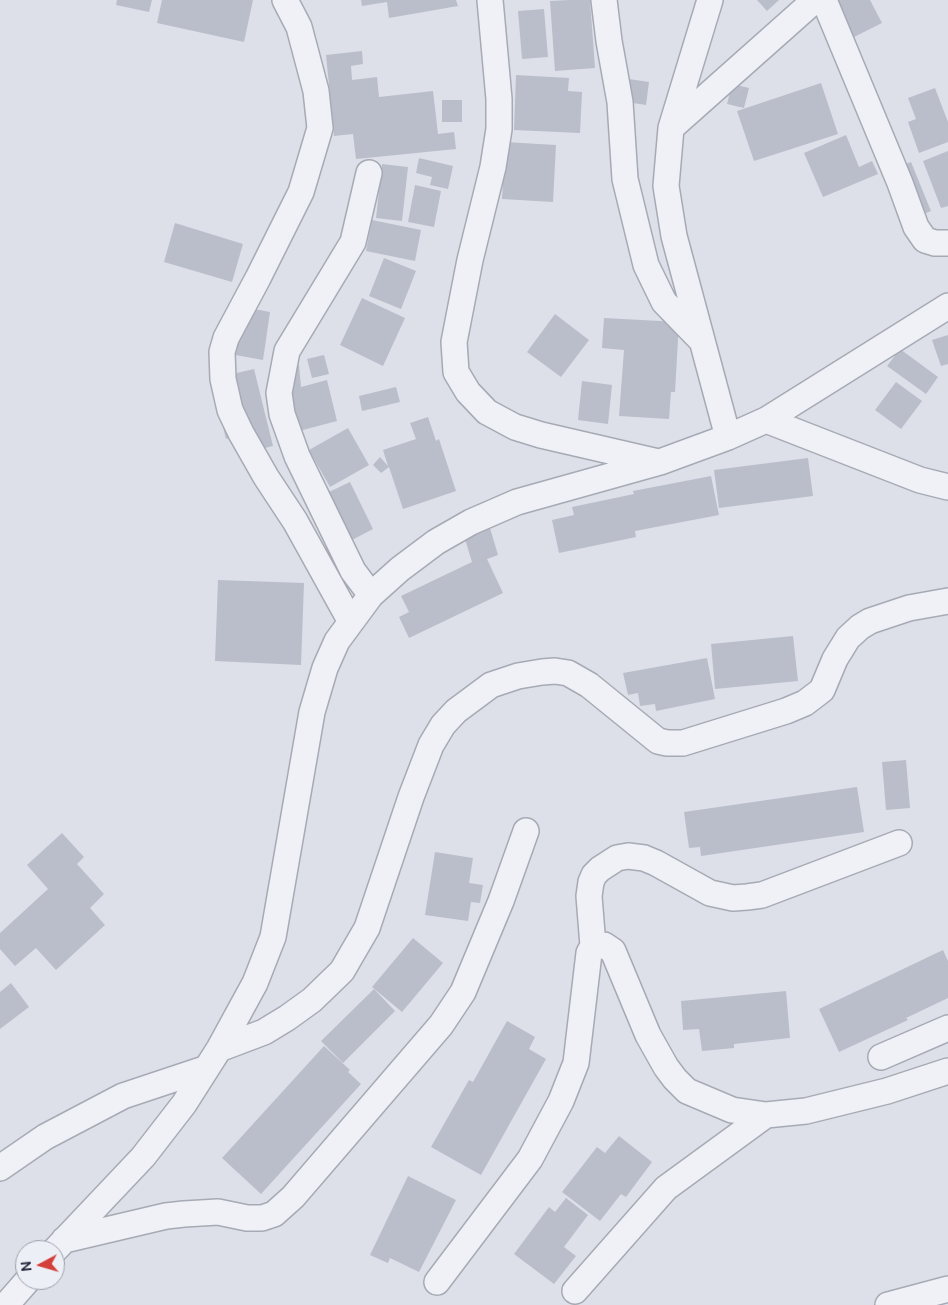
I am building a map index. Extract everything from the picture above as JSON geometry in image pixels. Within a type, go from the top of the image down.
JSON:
[{"type":"street","points":[[285,0],[299,27],[316,92],[320,128],[301,192],[226,338],[222,352],[222,379],[230,410],[241,433],[266,477],[295,521],[351,622]]},
{"type":"street","points":[[490,0],[499,99],[499,129],[493,167],[470,260],[454,342],[456,372],[468,392],[487,412],[515,427],[540,435],[660,462]]},
{"type":"street","points":[[604,0],[620,102],[625,179],[646,265],[664,302],[702,341]]},
{"type":"street","points":[[710,0],[671,128],[666,186],[669,214],[728,437]]},
{"type":"street","points":[[671,128],[815,0]]},
{"type":"street","points":[[824,0],[900,183],[916,227],[921,236],[929,242],[948,242]]},
{"type":"street","points":[[369,173],[353,242],[287,351],[279,393],[282,414],[297,456],[353,571],[371,595]]},
{"type":"street","points":[[65,1240],[143,1157],[184,1104],[213,1058],[255,983],[273,937],[312,712],[325,668],[337,641],[371,595],[400,569],[436,542],[471,522],[517,502],[660,462],[728,437],[766,420],[948,306]]},
{"type":"street","points":[[766,420],[920,480],[948,487]]},
{"type":"street","points":[[0,1168],[44,1137],[123,1096],[213,1058],[264,1032],[312,1000],[342,971],[367,928],[411,797],[431,745],[443,725],[456,711],[491,685],[518,676],[542,672],[568,673],[589,685],[658,741],[683,743],[786,711],[805,703],[822,690],[835,659],[848,638],[860,627],[870,621],[909,608],[948,600]]},
{"type":"street","points":[[65,1244],[166,1216],[218,1212],[247,1218],[262,1218],[274,1214],[293,1197],[441,1025],[463,992],[501,901],[526,831]]},
{"type":"street","points":[[437,1282],[530,1159],[562,1101],[576,1063],[589,952],[593,946],[589,896],[591,882],[594,875],[600,869],[617,858],[628,856],[644,858],[710,893],[734,898],[747,898],[762,895],[899,843]]},
{"type":"street","points":[[593,946],[604,945],[612,951],[648,1034],[666,1068],[687,1091],[732,1110],[766,1115],[806,1111],[887,1091],[948,1071]]},
{"type":"street","points":[[881,1057],[948,1028]]},
{"type":"street","points":[[575,1291],[666,1188],[766,1115]]},
{"type":"street","points":[[888,1305],[948,1289]]},
{"type":"street","points":[[6,1305],[19,1290]]},
{"type":"building","points":[[117,0],[152,0],[149,12],[116,5]]},
{"type":"building","points":[[162,0],[253,0],[244,42],[157,23]]},
{"type":"building","points":[[361,0],[456,0],[458,6],[389,18],[387,2],[362,6]]},
{"type":"building","points":[[590,0],[595,68],[555,71],[550,1]]},
{"type":"building","points":[[757,0],[779,0],[767,11]]},
{"type":"building","points":[[825,0],[870,0],[882,23],[846,41]]},
{"type":"building","points":[[544,9],[548,57],[522,59],[518,11]]},
{"type":"building","points":[[362,51],[363,64],[351,66],[352,80],[377,77],[379,97],[433,91],[438,134],[454,132],[456,149],[356,159],[353,134],[334,136],[326,55]]},
{"type":"building","points":[[516,75],[569,78],[568,91],[582,92],[580,133],[514,130]]},
{"type":"building","points":[[622,78],[649,82],[646,105],[619,101]]},
{"type":"building","points":[[821,83],[838,134],[754,161],[737,111]]},
{"type":"building","points":[[732,84],[749,88],[744,108],[727,104]]},
{"type":"building","points":[[935,88],[948,122],[948,142],[919,153],[908,122],[916,119],[908,98]]},
{"type":"building","points":[[442,100],[462,100],[462,122],[442,122]]},
{"type":"building","points":[[846,135],[859,167],[872,161],[878,174],[823,197],[804,153]]},
{"type":"building","points":[[505,142],[556,145],[553,202],[502,199]]},
{"type":"building","points":[[948,151],[948,206],[941,208],[923,161]]},
{"type":"building","points":[[419,158],[453,166],[448,189],[430,185],[432,177],[416,173]]},
{"type":"building","points":[[911,162],[931,211],[913,219],[893,169]]},
{"type":"building","points":[[382,164],[408,167],[402,221],[376,218]]},
{"type":"building","points":[[415,185],[441,191],[434,227],[408,222]]},
{"type":"building","points":[[372,220],[421,230],[415,261],[366,251]]},
{"type":"building","points":[[175,223],[243,244],[232,282],[164,262]]},
{"type":"building","points":[[384,258],[416,271],[401,309],[369,296]]},
{"type":"building","points":[[362,298],[405,318],[383,366],[340,345]]},
{"type":"building","points":[[238,306],[270,312],[263,360],[230,354]]},
{"type":"building","points":[[555,314],[589,340],[561,377],[527,352]]},
{"type":"building","points":[[604,318],[679,322],[675,392],[671,392],[669,419],[619,416],[624,350],[602,348]]},
{"type":"building","points":[[948,335],[948,364],[941,366],[932,340]]},
{"type":"building","points":[[900,349],[938,377],[926,394],[887,366]]},
{"type":"building","points":[[324,355],[329,374],[312,378],[307,359]]},
{"type":"building","points":[[299,365],[301,387],[327,380],[337,421],[299,431],[288,390],[294,389],[283,390],[280,367]]},
{"type":"building","points":[[254,369],[273,446],[249,452],[245,435],[226,439],[211,379]]},
{"type":"building","points":[[582,381],[612,385],[608,424],[578,420]]},
{"type":"building","points":[[896,382],[922,401],[901,429],[875,410]]},
{"type":"building","points":[[396,387],[400,402],[362,411],[359,396]]},
{"type":"building","points":[[428,417],[436,441],[439,439],[456,491],[403,509],[389,467],[381,473],[373,465],[380,457],[388,466],[383,450],[416,439],[410,423]]},
{"type":"building","points":[[348,428],[369,465],[330,487],[309,450]]},
{"type":"building","points":[[808,458],[813,496],[719,508],[714,470]]},
{"type":"building","points":[[711,476],[719,515],[635,531],[636,537],[559,553],[552,520],[574,515],[572,507],[634,494],[633,491]]},
{"type":"building","points":[[350,482],[373,529],[352,540],[329,492]]},
{"type":"building","points":[[490,528],[498,555],[487,559],[503,593],[409,638],[399,617],[409,612],[401,596],[472,562],[464,536]]},
{"type":"building","points":[[218,580],[304,583],[301,665],[215,661]]},
{"type":"building","points":[[793,636],[798,681],[715,689],[711,644]]},
{"type":"building","points":[[707,658],[715,699],[656,711],[655,704],[640,706],[638,693],[628,695],[623,673]]},
{"type":"building","points":[[906,760],[910,808],[886,810],[882,762]]},
{"type":"building","points":[[857,787],[864,832],[701,856],[700,847],[689,848],[684,812]]},
{"type":"building","points":[[62,833],[84,857],[77,864],[104,894],[90,908],[105,925],[56,970],[36,948],[15,966],[0,949],[0,933],[48,889],[27,865]]},
{"type":"building","points":[[435,852],[473,858],[469,883],[483,885],[480,903],[471,902],[468,921],[425,915]]},
{"type":"building","points":[[413,938],[443,963],[402,1012],[372,987]]},
{"type":"building","points":[[943,950],[948,961],[948,998],[906,1018],[908,1020],[839,1052],[819,1009]]},
{"type":"building","points":[[11,983],[29,1007],[0,1029],[0,992]]},
{"type":"building","points":[[374,989],[395,1011],[343,1063],[321,1041]]},
{"type":"building","points":[[786,991],[790,1038],[734,1044],[734,1048],[702,1051],[699,1029],[683,1030],[681,1001]]},
{"type":"building","points":[[507,1021],[535,1037],[529,1049],[546,1059],[481,1175],[431,1147],[469,1080],[473,1082]]},
{"type":"building","points":[[324,1046],[350,1070],[348,1072],[361,1084],[261,1194],[222,1158]]},
{"type":"building","points":[[619,1136],[652,1162],[626,1197],[621,1194],[600,1221],[562,1192],[597,1147],[605,1153]]},
{"type":"building","points":[[408,1176],[456,1200],[419,1272],[390,1258],[388,1263],[370,1255]]},
{"type":"building","points":[[566,1198],[588,1215],[564,1247],[576,1256],[554,1284],[514,1254],[549,1207],[555,1212]]}]
